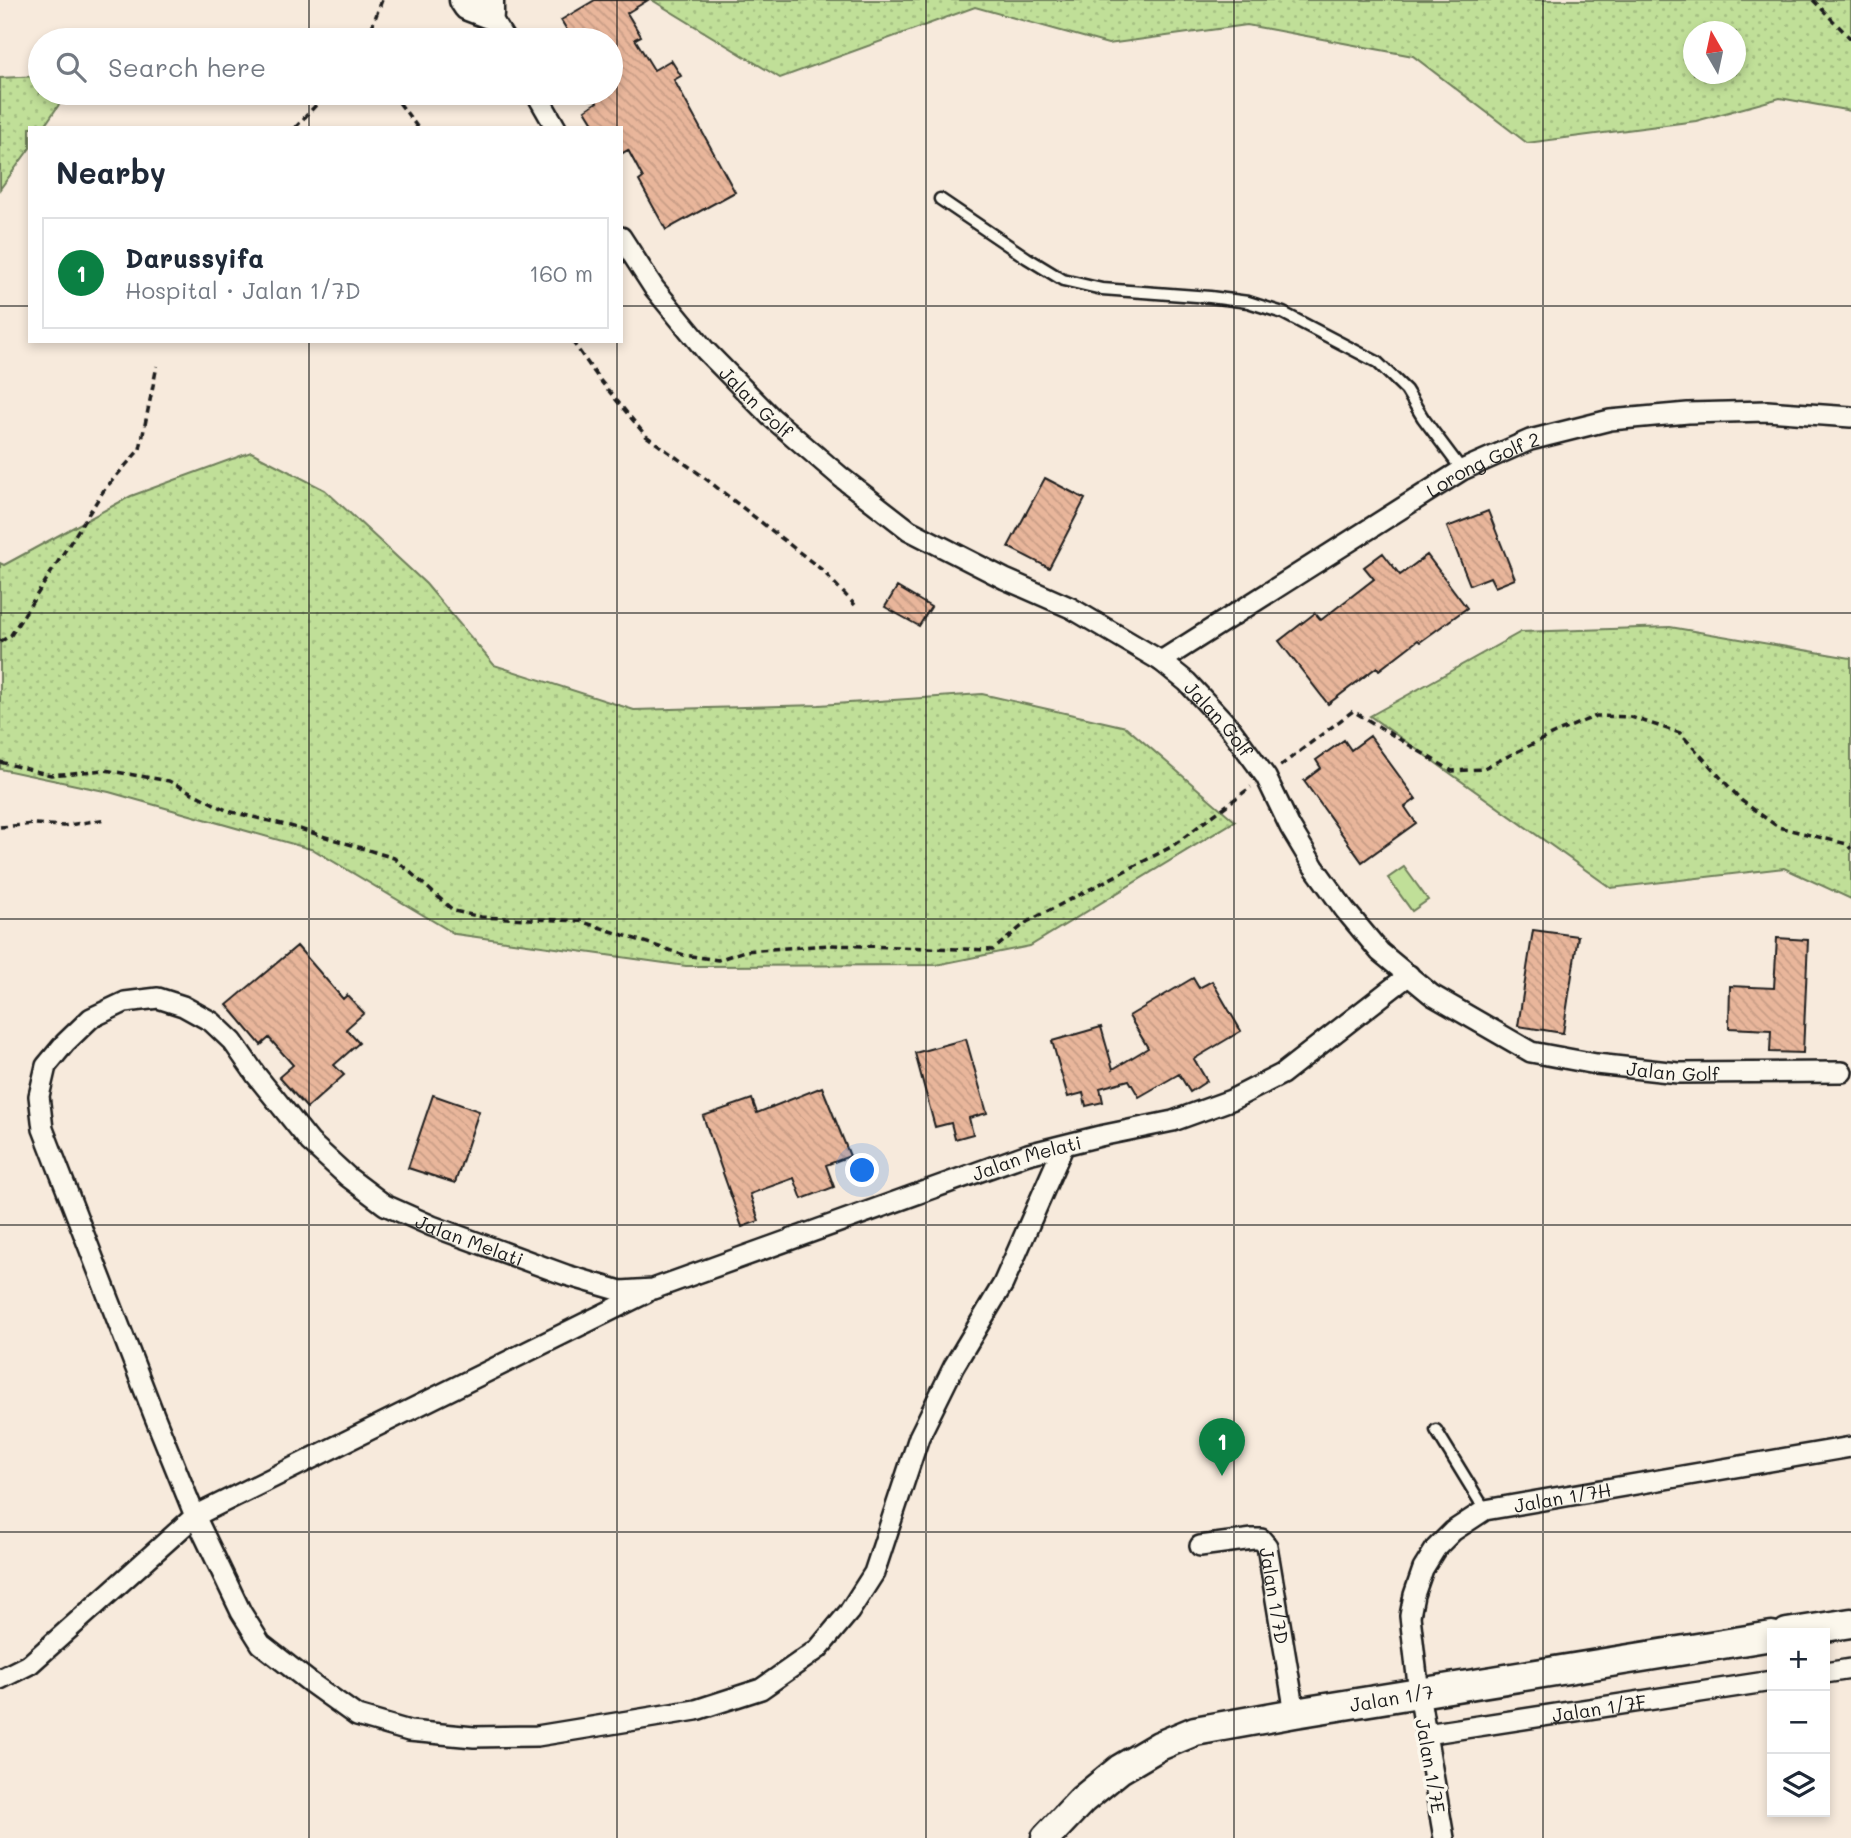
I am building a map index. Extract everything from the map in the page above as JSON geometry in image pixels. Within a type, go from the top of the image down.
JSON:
[{"type":"street","points":[[464,0],[468,6],[489,7],[499,28]]},
{"type":"street","points":[[543,105],[555,126]]},
{"type":"street","name":"Jalan Golf","points":[[623,240],[654,288],[705,350],[772,418],[842,478],[909,530],[1005,579],[1071,608],[1161,661],[1187,682],[1230,728],[1266,777],[1296,837],[1345,911],[1380,952],[1432,995],[1531,1052],[1596,1064],[1678,1073],[1842,1072]]},
{"type":"street","name":"Lorong Golf 2","points":[[1161,661],[1462,470],[1530,440],[1610,420],[1688,413],[1767,411],[1851,416]]},
{"type":"street","name":"Jalan Melati","points":[[1064,1145],[1003,1284],[954,1366],[919,1437],[874,1573],[849,1612],[818,1649],[761,1689],[696,1710],[537,1736],[474,1737],[409,1731],[358,1716],[261,1644],[241,1612],[195,1516],[154,1415],[43,1129],[39,1096],[46,1066],[91,1018],[125,1002],[158,998],[183,1006],[212,1022],[233,1042],[310,1142],[348,1177],[385,1205],[432,1226],[566,1275],[621,1290],[653,1289],[1028,1154],[1064,1145],[1173,1121],[1231,1100],[1282,1074],[1409,975]]},
{"type":"street","points":[[0,1679],[30,1664],[195,1516],[653,1289]]},
{"type":"street","name":"Jalan 1/7H","points":[[1419,1693],[1410,1616],[1420,1577],[1436,1548],[1452,1531],[1485,1510],[1851,1447]]},
{"type":"street","name":"Jalan 1/7D","points":[[1200,1546],[1254,1539],[1261,1539],[1266,1546],[1294,1713]]},
{"type":"street","points":[[1819,1628],[1851,1623]]},
{"type":"street","name":"Jalan 1/7","points":[[1046,1838],[1082,1800],[1121,1769],[1159,1746],[1195,1731],[1767,1637]]},
{"type":"street","points":[[1830,1672],[1851,1669]]},
{"type":"street","name":"Jalan 1/7F","points":[[1426,1734],[1767,1682]]},
{"type":"street","name":"Jalan 1/7E","points":[[1419,1693],[1444,1838]]},
{"type":"lane","points":[[940,199],[1063,280],[1102,289],[1248,302],[1283,313],[1377,362],[1406,390],[1423,418],[1462,470]]},
{"type":"lane","points":[[1436,1430],[1485,1510]]},
{"type":"path","points":[[372,28],[382,0]]},
{"type":"path","points":[[1813,0],[1851,39]]},
{"type":"path","points":[[298,126],[316,105]]},
{"type":"path","points":[[401,105],[417,126]]},
{"type":"path","points":[[573,343],[646,436],[701,475],[822,570],[855,605]]},
{"type":"path","points":[[0,642],[11,635],[104,490],[140,449],[157,366]]},
{"type":"path","points":[[0,762],[51,775],[105,770],[169,781],[228,811],[290,826],[394,858],[454,911],[481,917],[580,921],[684,955],[718,960],[744,951],[830,945],[993,950],[1027,922],[1171,847],[1353,710],[1452,771],[1482,769],[1596,716],[1631,717],[1681,733],[1742,801],[1777,827],[1847,845],[1851,849]]},
{"type":"path","points":[[0,827],[35,824],[63,827],[106,819]]},
{"type":"green space","points":[[652,0],[1851,0],[1851,111],[1780,98],[1696,121],[1527,143],[1413,56],[1247,25],[1108,44],[975,7],[780,78]]},
{"type":"green space","points":[[28,77],[28,105],[59,105],[44,126],[28,126],[28,151],[0,189],[0,78]]},
{"type":"green space","points":[[251,452],[325,490],[426,584],[494,665],[634,710],[819,705],[982,694],[1126,727],[1235,821],[1030,946],[936,965],[686,966],[455,934],[314,850],[109,792],[0,769],[0,563],[4,565],[131,496]]},
{"type":"green space","points":[[1670,627],[1851,658],[1851,899],[1784,868],[1611,888],[1370,716],[1521,632]]},
{"type":"green space","points":[[1404,867],[1428,900],[1412,911],[1388,878]]},
{"type":"building","points":[[595,0],[648,0],[627,13],[641,36],[635,39],[654,70],[671,60],[681,76],[674,80],[735,192],[666,230],[639,181],[643,178],[628,150],[623,153],[623,126],[595,126],[585,110],[592,105],[623,105],[623,28],[566,28],[561,20]]},
{"type":"building","points":[[1045,478],[1085,499],[1049,568],[1008,547]]},
{"type":"building","points":[[1488,511],[1515,579],[1495,587],[1490,577],[1470,585],[1447,527]]},
{"type":"building","points":[[1383,553],[1400,575],[1427,555],[1467,608],[1379,670],[1377,667],[1328,704],[1279,641],[1315,613],[1321,620],[1374,579],[1364,567]]},
{"type":"building","points":[[897,587],[931,607],[919,626],[885,607]]},
{"type":"building","points":[[1370,736],[1416,799],[1405,807],[1416,823],[1362,862],[1304,781],[1321,768],[1316,760],[1344,740],[1351,750]]},
{"type":"building","points":[[1533,930],[1578,936],[1563,1033],[1518,1026]]},
{"type":"building","points":[[1777,938],[1808,940],[1803,1053],[1770,1052],[1771,1030],[1729,1028],[1730,986],[1774,988]]},
{"type":"building","points":[[297,946],[343,999],[347,995],[364,1013],[346,1029],[359,1043],[334,1065],[344,1075],[307,1108],[279,1077],[293,1065],[269,1038],[261,1045],[227,1005]]},
{"type":"building","points":[[1193,978],[1199,988],[1212,981],[1241,1031],[1194,1059],[1207,1081],[1190,1092],[1179,1074],[1139,1097],[1129,1080],[1100,1088],[1103,1102],[1086,1106],[1083,1093],[1068,1097],[1052,1041],[1101,1027],[1113,1069],[1148,1048],[1129,1016]]},
{"type":"building","points":[[966,1039],[987,1113],[969,1118],[973,1134],[955,1139],[951,1123],[935,1127],[915,1053]]},
{"type":"building","points":[[822,1087],[850,1156],[826,1165],[834,1187],[802,1199],[794,1178],[750,1194],[759,1221],[742,1227],[703,1116],[752,1099],[757,1113]]},
{"type":"building","points":[[433,1095],[479,1111],[455,1183],[408,1168]]},
{"type":"place","name":"Darussyifa","points":[[1222,1476]]}]
